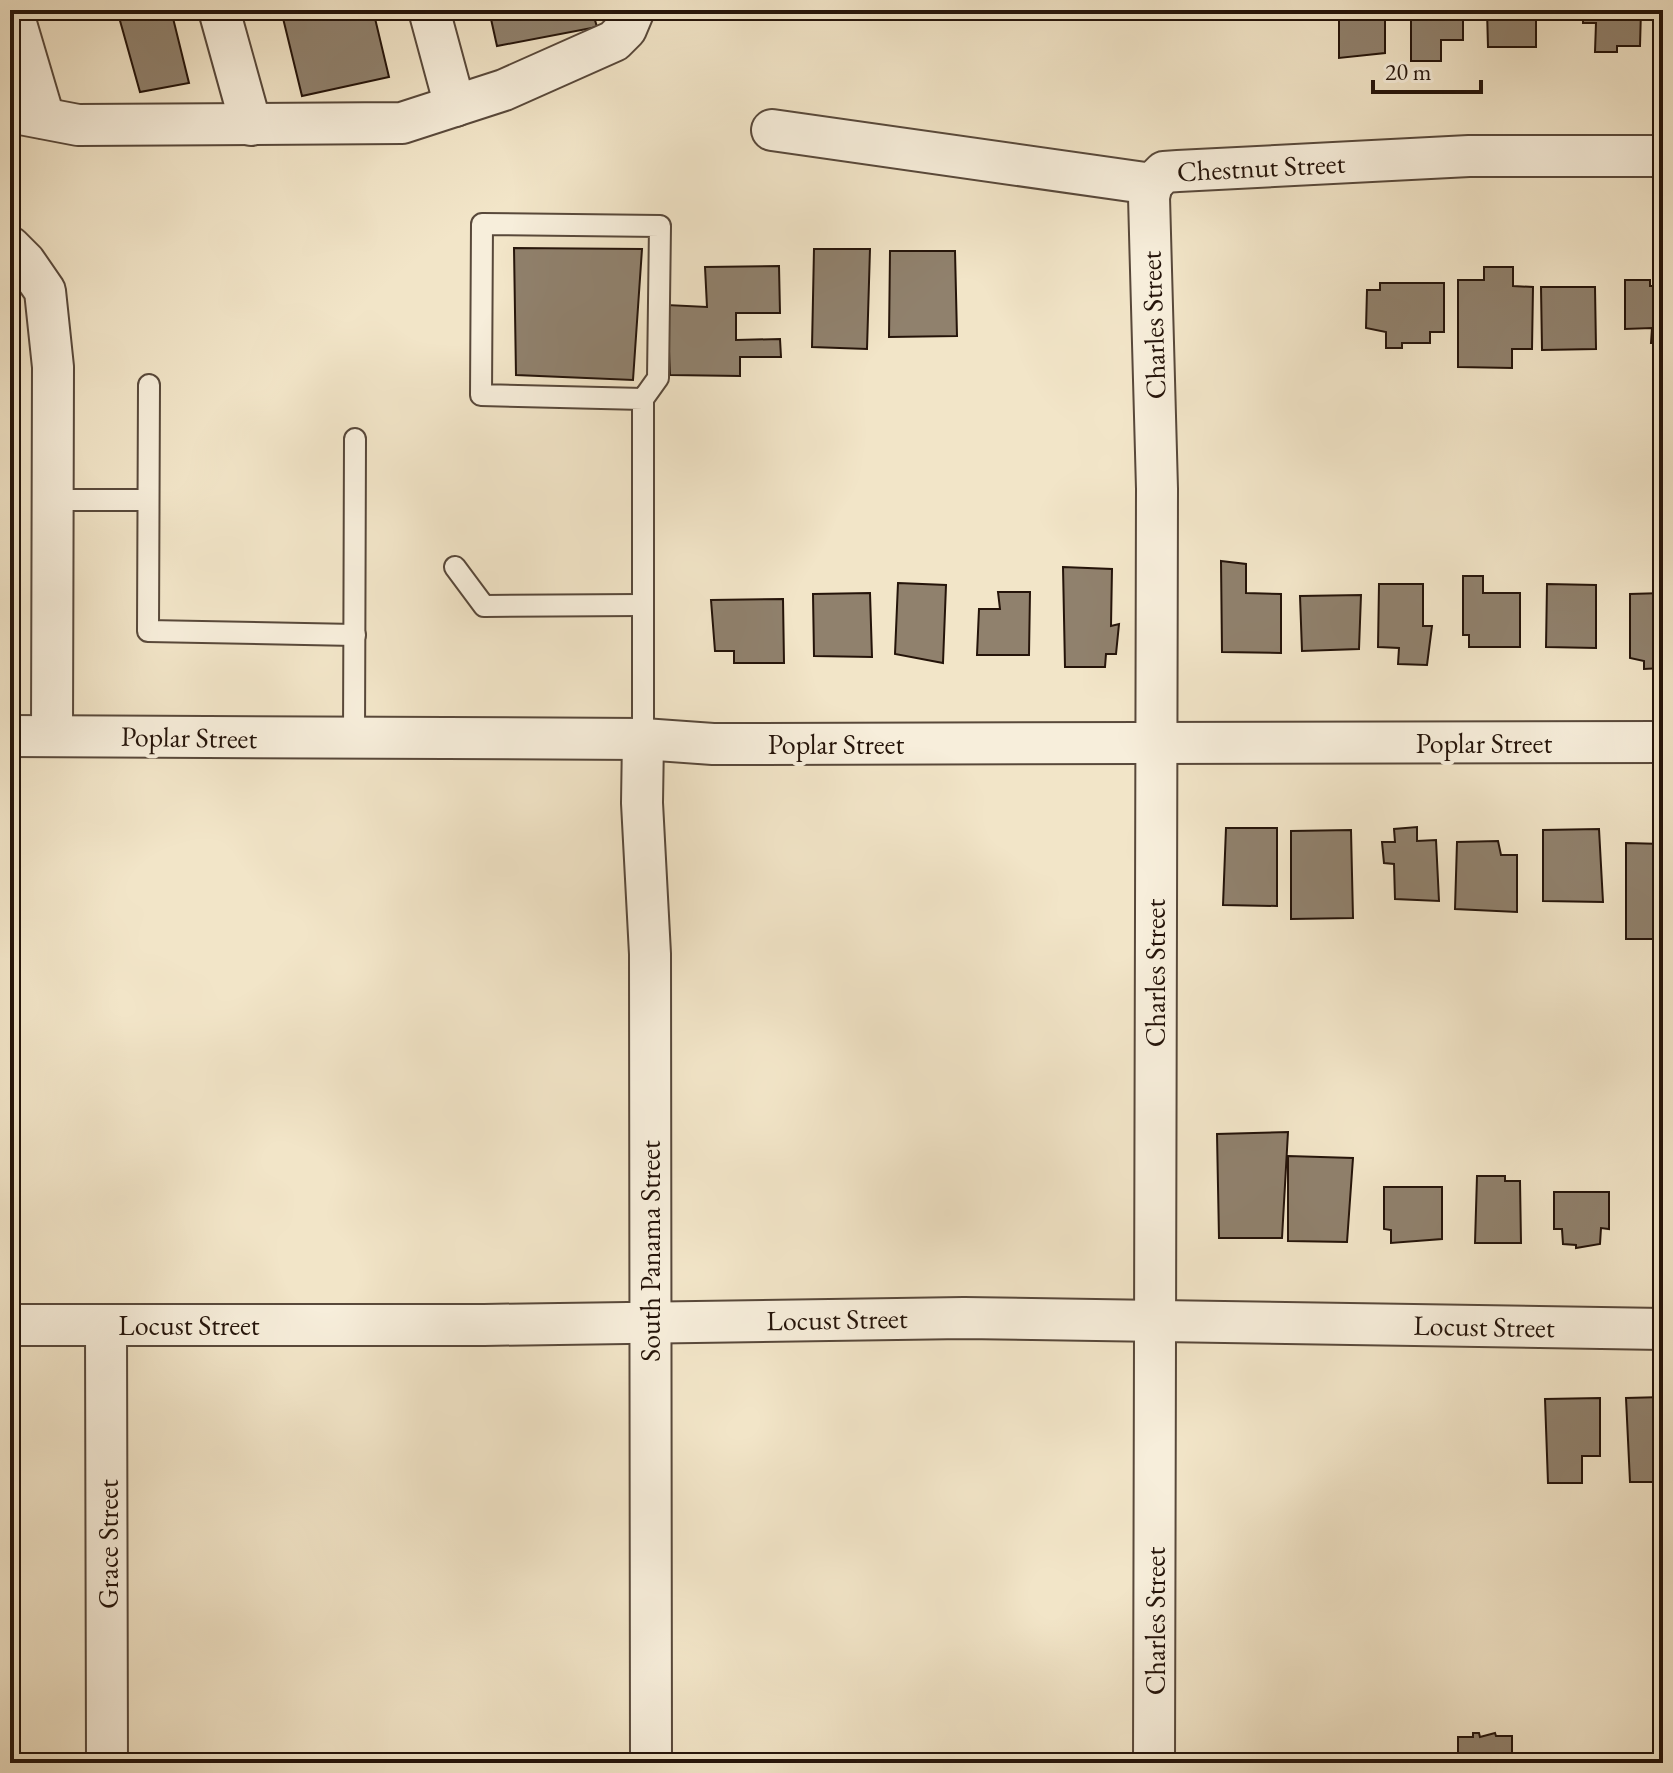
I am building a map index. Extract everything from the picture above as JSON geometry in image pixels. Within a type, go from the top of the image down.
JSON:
[{"type":"street","points":[[12,10],[27,115],[78,125],[402,123],[504,90],[614,41],[626,29],[634,10]]},
{"type":"street","points":[[219,10],[251,125]]},
{"type":"street","points":[[429,10],[455,106]]},
{"type":"street","name":"Chestnut Street","points":[[772,130],[1152,184],[1164,172],[1178,171],[1469,156],[1663,156]]},
{"type":"street","name":"Charles Street","points":[[1152,184],[1149,197],[1157,489],[1158,743],[1154,1015],[1158,1319],[1154,1763]]},
{"type":"street","points":[[10,247],[25,262],[45,291],[53,367],[52,735]]},
{"type":"street","name":"Poplar Street","points":[[10,736],[643,739],[713,744],[1663,742]]},
{"type":"street","name":"South Panama Street","points":[[643,739],[642,803],[650,954],[651,1763]]},
{"type":"street","name":"Locust Street","points":[[10,1325],[484,1325],[650,1321],[1158,1319],[1663,1329]]},
{"type":"street","name":"Grace Street","points":[[106,1325],[107,1763]]},
{"type":"lane","points":[[643,399],[481,395],[482,224],[660,226],[658,378],[643,399],[643,739]]},
{"type":"lane","points":[[149,385],[148,631],[355,635]]},
{"type":"lane","points":[[354,738],[355,439]]},
{"type":"lane","points":[[53,500],[148,500]]},
{"type":"lane","points":[[455,567],[484,606],[641,605]]},
{"type":"building","points":[[117,10],[171,10],[189,83],[140,92]]},
{"type":"building","points":[[281,10],[373,10],[389,77],[302,96]]},
{"type":"building","points":[[489,10],[592,10],[597,27],[497,46]]},
{"type":"building","points":[[1339,10],[1385,10],[1385,53],[1339,58]]},
{"type":"building","points":[[1411,10],[1463,10],[1463,40],[1441,40],[1441,61],[1411,61]]},
{"type":"building","points":[[1487,10],[1536,10],[1536,47],[1488,47]]},
{"type":"building","points":[[1583,10],[1641,10],[1640,46],[1617,46],[1617,52],[1595,52],[1596,23],[1583,23]]},
{"type":"building","points":[[514,248],[642,249],[633,380],[516,375]]},
{"type":"building","points":[[814,249],[870,249],[867,349],[812,347]]},
{"type":"building","points":[[890,251],[955,251],[957,336],[889,337]]},
{"type":"building","points":[[779,266],[780,313],[736,313],[736,340],[780,339],[781,357],[740,357],[740,376],[670,375],[667,305],[707,307],[705,267]]},
{"type":"building","points":[[1484,267],[1513,267],[1513,286],[1533,287],[1532,349],[1512,349],[1512,368],[1458,367],[1458,280],[1484,280]]},
{"type":"building","points":[[1625,280],[1650,280],[1650,286],[1663,286],[1663,343],[1651,343],[1652,328],[1625,329]]},
{"type":"building","points":[[1380,283],[1444,283],[1444,332],[1430,332],[1430,343],[1402,343],[1402,348],[1386,348],[1386,332],[1366,328],[1367,290],[1380,290]]},
{"type":"building","points":[[1541,287],[1595,287],[1596,349],[1542,350]]},
{"type":"building","points":[[1221,561],[1246,564],[1246,593],[1281,594],[1281,653],[1222,652]]},
{"type":"building","points":[[1063,567],[1112,569],[1111,626],[1119,624],[1116,654],[1106,654],[1105,667],[1065,667]]},
{"type":"building","points":[[1463,576],[1483,576],[1483,593],[1520,593],[1520,647],[1469,647],[1469,635],[1463,635]]},
{"type":"building","points":[[898,583],[946,585],[943,663],[895,654]]},
{"type":"building","points":[[1379,584],[1423,584],[1423,626],[1432,626],[1427,665],[1398,664],[1399,648],[1378,647]]},
{"type":"building","points":[[1547,584],[1596,585],[1596,648],[1546,647]]},
{"type":"building","points":[[998,592],[1030,592],[1029,655],[977,655],[979,609],[1000,609]]},
{"type":"building","points":[[870,593],[872,657],[814,656],[813,594]]},
{"type":"building","points":[[1663,593],[1663,668],[1644,669],[1644,661],[1630,658],[1630,594]]},
{"type":"building","points":[[1361,595],[1359,649],[1302,651],[1300,596]]},
{"type":"building","points":[[783,599],[784,663],[734,663],[734,651],[715,651],[711,600]]},
{"type":"building","points":[[1417,827],[1417,841],[1436,840],[1439,901],[1395,899],[1394,864],[1384,863],[1382,842],[1395,842],[1394,829]]},
{"type":"building","points":[[1226,828],[1277,828],[1277,906],[1223,905]]},
{"type":"building","points":[[1599,829],[1603,902],[1543,901],[1543,830]]},
{"type":"building","points":[[1351,830],[1353,918],[1291,919],[1291,831]]},
{"type":"building","points":[[1498,841],[1501,855],[1517,855],[1517,912],[1455,909],[1457,842]]},
{"type":"building","points":[[1626,843],[1663,844],[1663,939],[1626,939]]},
{"type":"building","points":[[1288,1132],[1282,1238],[1219,1238],[1217,1134]]},
{"type":"building","points":[[1288,1156],[1353,1158],[1347,1242],[1288,1241]]},
{"type":"building","points":[[1477,1176],[1505,1176],[1505,1181],[1520,1181],[1521,1243],[1475,1243]]},
{"type":"building","points":[[1384,1187],[1442,1187],[1442,1239],[1391,1243],[1391,1230],[1384,1229]]},
{"type":"building","points":[[1554,1192],[1609,1192],[1609,1229],[1601,1228],[1600,1244],[1576,1248],[1576,1245],[1563,1244],[1562,1229],[1554,1229]]},
{"type":"building","points":[[1663,1397],[1663,1482],[1630,1482],[1626,1398]]},
{"type":"building","points":[[1600,1398],[1600,1456],[1582,1456],[1582,1483],[1548,1483],[1545,1399]]},
{"type":"building","points":[[1473,1733],[1479,1733],[1480,1737],[1495,1733],[1496,1736],[1512,1736],[1512,1763],[1458,1763],[1458,1737],[1473,1737]]}]
